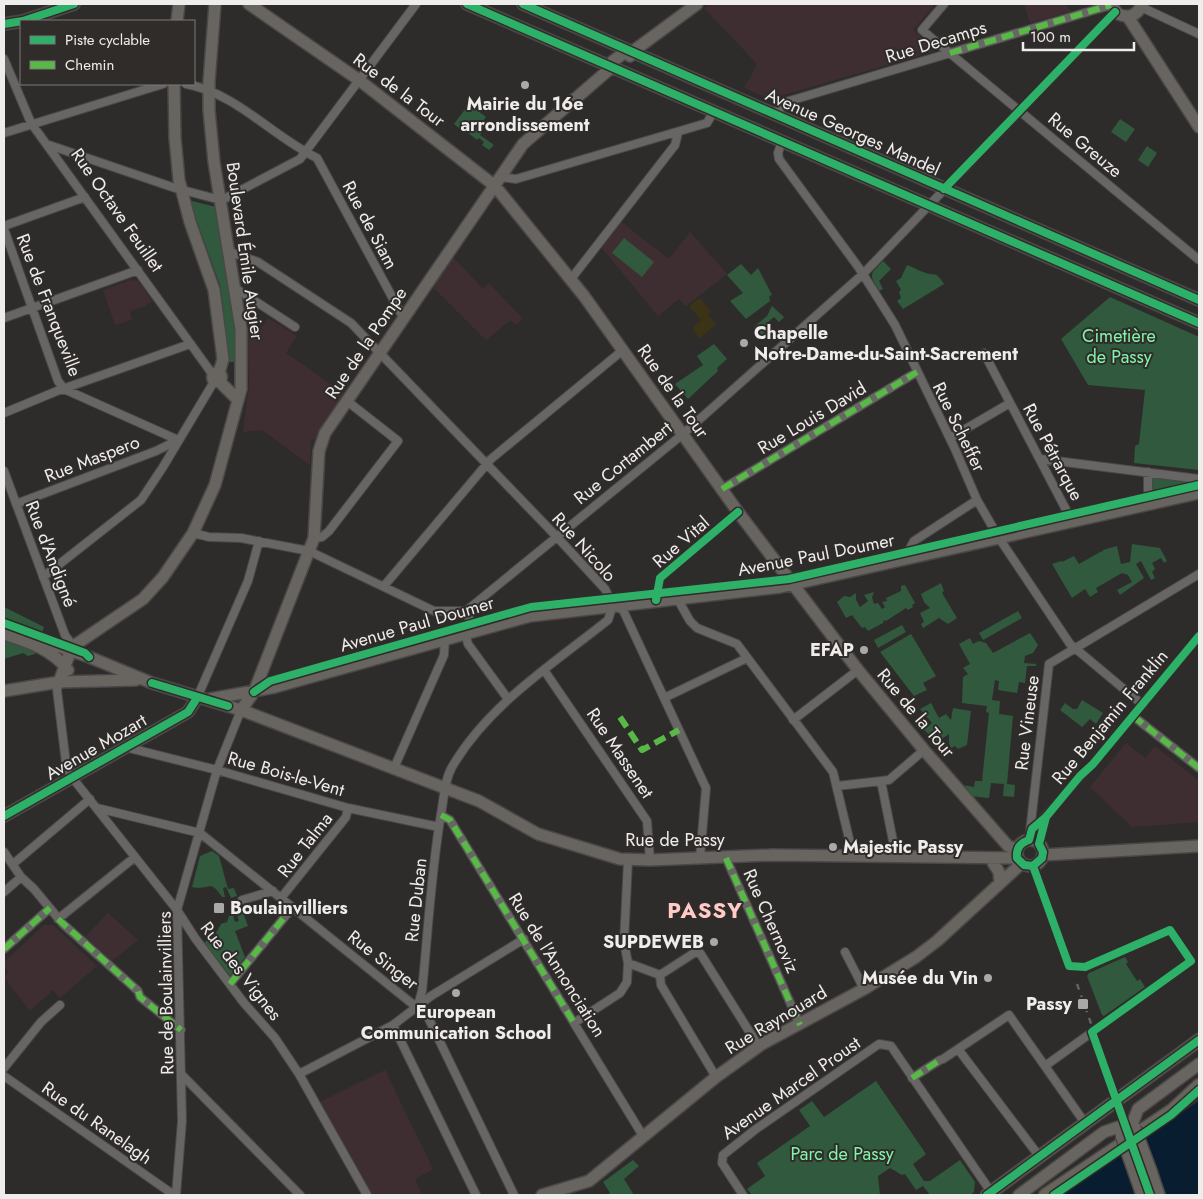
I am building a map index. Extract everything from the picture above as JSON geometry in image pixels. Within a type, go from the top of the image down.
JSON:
[{"type":"main road","points":[[991,1194],[1039,1156],[1199,1040]]},
{"type":"main road","points":[[1045,1195],[1172,1110],[1199,1085]]},
{"type":"street","points":[[26,20],[74,4]]},
{"type":"street","points":[[177,20],[179,4]]},
{"type":"street","name":"Boulevard Émile Augier","points":[[72,649],[143,599],[163,576],[193,533],[215,485],[229,441],[237,399],[243,381],[241,329],[211,141],[208,89],[215,4]]},
{"type":"street","name":"Rue de la Tour","points":[[249,4],[359,80],[498,181],[623,350],[738,512],[858,670],[924,750],[1019,857]]},
{"type":"street","points":[[49,145],[182,190],[226,198],[300,159],[416,4]]},
{"type":"street","name":"Avenue Georges Mandel","points":[[468,4],[1199,324]]},
{"type":"street","name":"Avenue Georges Mandel","points":[[523,4],[1199,300]]},
{"type":"street","name":"Rue de la Pompe","points":[[254,692],[314,538],[321,442],[347,401],[523,144],[612,67],[613,61],[632,52],[697,4]]},
{"type":"street","name":"Rue Greuze","points":[[944,4],[922,29],[1199,260]]},
{"type":"street","points":[[1128,17],[1136,14],[1141,5],[1199,34]]},
{"type":"street","points":[[1112,7],[1128,17],[1199,128]]},
{"type":"street","name":"Rue Decamps","points":[[775,114],[786,102],[1112,7]]},
{"type":"street","name":"Rue Cortambert","points":[[466,612],[683,434],[863,274],[1020,110],[1112,7]]},
{"type":"street","points":[[4,24],[20,21]]},
{"type":"street","name":"Rue Octave Feuillet","points":[[4,59],[31,123],[49,145],[190,344],[216,377],[237,399]]},
{"type":"street","points":[[4,133],[31,123],[160,85]]},
{"type":"street","points":[[43,576],[140,500],[163,467],[216,377],[223,359],[216,297],[182,190],[175,138],[174,85]]},
{"type":"street","points":[[190,85],[208,89]]},
{"type":"street","name":"Rue de Siam","points":[[208,89],[317,158],[404,319]]},
{"type":"street","points":[[498,181],[516,179],[678,133],[707,123],[714,111]]},
{"type":"street","points":[[571,279],[675,145],[678,133]]},
{"type":"street","name":"Rue Scheffer","points":[[782,141],[778,153],[779,159],[863,274],[894,325],[950,438],[977,500],[999,538],[1074,648],[1143,705]]},
{"type":"street","points":[[4,227],[85,197]]},
{"type":"street","name":"Rue de Franqueville","points":[[4,227],[58,381],[64,389],[178,440]]},
{"type":"street","name":"Rue Nicolo","points":[[230,252],[258,262],[351,323],[557,537],[605,589],[613,605],[622,610],[706,788],[700,858]]},
{"type":"street","points":[[4,318],[138,270]]},
{"type":"street","points":[[235,288],[295,327]]},
{"type":"street","points":[[4,413],[64,389],[190,344]]},
{"type":"street","points":[[384,586],[486,464],[623,350]]},
{"type":"street","points":[[984,353],[1010,404]]},
{"type":"street","name":"Rue Louis David","points":[[722,489],[916,372]]},
{"type":"street","points":[[314,538],[322,538],[329,531],[398,441],[347,401]]},
{"type":"street","name":"Rue Pétrarque","points":[[950,438],[1010,404],[1073,522]]},
{"type":"street","name":"Rue Maspero","points":[[16,504],[156,451],[178,440]]},
{"type":"street","points":[[1040,459],[1199,480]]},
{"type":"street","name":"Rue d'Andigné","points":[[4,471],[65,635],[72,649]]},
{"type":"street","points":[[1148,472],[1148,505]]},
{"type":"street","name":"Avenue Paul Doumer","points":[[254,692],[469,631],[530,616],[793,585],[1199,493]]},
{"type":"street","points":[[910,558],[908,552],[914,541],[977,500]]},
{"type":"street","name":"Rue Vital","points":[[656,600],[660,578],[738,512]]},
{"type":"street","points":[[193,533],[209,537],[224,536],[309,551],[440,612],[466,612],[469,631],[468,644],[508,699]]},
{"type":"street","points":[[202,699],[248,581],[259,542]]},
{"type":"street","name":"Rue Vineuse","points":[[1036,842],[1032,799],[1049,664],[1199,574]]},
{"type":"street","points":[[677,598],[690,621],[697,628],[735,642],[833,772],[853,856]]},
{"type":"street","points":[[445,788],[452,768],[479,731],[508,699],[608,620],[613,605]]},
{"type":"street","points":[[4,634],[36,645],[40,650],[53,654],[76,681]]},
{"type":"street","name":"Rue Benjamin Franklin","points":[[1036,842],[1046,817],[1143,705],[1199,636]]},
{"type":"street","points":[[394,768],[444,655],[445,638]]},
{"type":"street","points":[[36,645],[42,643],[72,649],[152,683]]},
{"type":"street","points":[[72,649],[57,690],[67,770],[72,778]]},
{"type":"street","points":[[664,698],[748,658]]},
{"type":"street","name":"Rue Massenet","points":[[544,670],[646,821],[650,860]]},
{"type":"street","points":[[793,720],[858,670]]},
{"type":"street","points":[[4,691],[76,681],[129,679],[152,683]]},
{"type":"street","name":"Rue de Passy","points":[[152,683],[241,710],[479,801],[538,834],[628,861],[853,856],[1019,857]]},
{"type":"street","points":[[202,699],[241,692],[254,692]]},
{"type":"street","points":[[228,706],[242,702],[254,692]]},
{"type":"street","points":[[241,710],[254,692]]},
{"type":"street","name":"Avenue Mozart","points":[[4,816],[188,712],[202,699]]},
{"type":"street","name":"Rue de Boulainvilliers","points":[[175,1195],[182,1121],[178,910],[217,770],[241,710]]},
{"type":"street","points":[[1133,716],[1199,768]]},
{"type":"street","name":"Rue Bois-le-Vent","points":[[125,747],[217,770],[348,808],[439,827]]},
{"type":"street","points":[[837,786],[890,780],[924,750]]},
{"type":"street","name":"Rue des Vignes","points":[[72,778],[178,910],[195,938],[275,1038],[368,1195]]},
{"type":"street","points":[[880,781],[896,856]]},
{"type":"street","name":"Rue Duban","points":[[418,1005],[422,991],[439,827],[445,788]]},
{"type":"street","points":[[13,864],[90,799]]},
{"type":"street","name":"Rue Singer","points":[[97,808],[200,833],[410,1002],[418,1005],[426,1014],[514,1195]]},
{"type":"street","name":"Rue Talma","points":[[281,898],[346,817],[348,808]]},
{"type":"street","name":"Rue de l'Annonciation","points":[[441,815],[450,820],[643,1136]]},
{"type":"street","name":"Rue Benjamin Franklin","points":[[1036,842],[1046,817]]},
{"type":"street","points":[[1019,857],[1040,862],[1036,842]]},
{"type":"street","points":[[1045,1066],[1191,961],[1170,930],[1085,967],[1069,966],[1019,857],[1021,843],[1199,846]]},
{"type":"street","points":[[4,852],[21,877],[58,919],[138,991],[140,997],[181,1030]]},
{"type":"street","points":[[58,919],[134,857]]},
{"type":"street","name":"Rue Raynouard","points":[[542,1195],[590,1181],[607,1169],[643,1136],[716,1077],[759,1047],[864,989],[930,946],[1000,883],[1019,857]]},
{"type":"street","name":"Rue Chernoviz","points":[[726,858],[800,1024]]},
{"type":"street","points":[[990,858],[999,872],[1000,883]]},
{"type":"street","points":[[574,1023],[620,993],[627,982],[628,963],[624,942],[628,861]]},
{"type":"street","points":[[4,892],[21,877]]},
{"type":"street","points":[[242,900],[273,891]]},
{"type":"street","points":[[4,949],[50,908]]},
{"type":"street","points":[[230,984],[292,908]]},
{"type":"street","points":[[298,1074],[393,1025],[413,1012],[418,1005],[524,940]]},
{"type":"street","points":[[660,974],[694,953],[700,952],[759,1047]]},
{"type":"street","points":[[845,952],[864,989]]},
{"type":"street","points":[[628,963],[660,974]]},
{"type":"street","points":[[660,974],[661,985],[716,1077]]},
{"type":"street","points":[[4,1068],[41,1022],[60,1005]]},
{"type":"street","points":[[991,1194],[912,1078],[1009,1015],[1085,1123]]},
{"type":"street","points":[[393,1025],[476,1195]]},
{"type":"street","name":"Avenue Marcel Proust","points":[[743,1195],[722,1162],[723,1155],[756,1129],[879,1044],[891,1046],[912,1078]]},
{"type":"street","points":[[958,1049],[1039,1156]]},
{"type":"street","points":[[1159,1195],[1134,1125],[1138,1110],[1199,1064]]},
{"type":"street","points":[[182,1075],[300,1195]]},
{"type":"street","name":"Rue du Ranelagh","points":[[4,1076],[175,1195]]},
{"type":"street","points":[[1019,1195],[1104,1132],[1119,1132],[1134,1125]]},
{"type":"street","points":[[1119,1132],[1142,1195]]},
{"type":"shaded area","points":[[710,4],[935,4],[913,30],[933,47],[932,52],[770,99],[744,88],[757,64],[704,8]]},
{"type":"shaded area","points":[[1024,4],[1064,4],[1072,11],[1030,23]]},
{"type":"shaded area","points":[[620,221],[669,259],[690,232],[727,274],[686,306],[679,299],[658,316],[601,247]]},
{"type":"shaded area","points":[[453,257],[483,289],[489,283],[523,319],[515,325],[511,320],[486,340],[433,287]]},
{"type":"shaded area","points":[[131,280],[138,281],[152,301],[145,306],[130,311],[132,320],[115,325],[103,290]]},
{"type":"shaded area","points":[[268,318],[297,336],[286,353],[345,394],[314,440],[311,438],[310,465],[265,432],[260,430],[243,432],[249,385],[247,327],[257,334]]},
{"type":"shaded area","points":[[1126,743],[1145,758],[1155,746],[1199,781],[1199,822],[1132,827],[1090,787]]},
{"type":"shaded area","points":[[108,913],[138,940],[112,961],[85,937]]},
{"type":"shaded area","points":[[44,925],[53,925],[97,966],[60,998],[53,990],[30,1011],[4,977],[9,972],[4,966],[4,962]]},
{"type":"shaded area","points":[[385,1070],[433,1169],[415,1179],[422,1195],[373,1195],[362,1180],[320,1102]]},
{"type":"green space","points":[[469,104],[486,117],[477,128],[482,132],[480,135],[494,145],[489,150],[482,145],[484,142],[479,138],[477,140],[463,126],[460,129],[454,124]]},
{"type":"green space","points":[[1120,119],[1135,129],[1126,142],[1111,132]]},
{"type":"green space","points":[[1147,146],[1157,153],[1148,167],[1138,160]]},
{"type":"green space","points":[[192,201],[216,207],[235,317],[238,362],[229,362],[220,285],[191,205]]},
{"type":"green space","points":[[624,238],[654,262],[642,277],[612,253]]},
{"type":"green space","points":[[883,261],[891,269],[879,281],[883,289],[879,291],[872,275]]},
{"type":"green space","points":[[741,264],[751,275],[758,268],[772,295],[769,296],[770,301],[746,319],[730,301],[743,293],[727,275]]},
{"type":"green space","points":[[907,265],[937,276],[944,284],[903,309],[897,301],[901,298],[899,292],[901,290],[896,281],[901,278]]},
{"type":"green space","name":"Cimetière de Passy","points":[[1110,297],[1199,337],[1199,470],[1134,463],[1135,446],[1139,444],[1145,390],[1088,385],[1061,339]]},
{"type":"green space","points":[[772,306],[784,317],[779,322],[774,317],[768,322],[772,329],[763,337],[754,327],[767,316]]},
{"type":"green space","points":[[714,344],[727,359],[717,368],[718,371],[688,399],[675,384],[703,365],[697,356]]},
{"type":"green space","points":[[1151,476],[1197,481],[1197,483],[1152,494]]},
{"type":"green space","points":[[1132,544],[1160,548],[1167,561],[1164,563],[1161,558],[1152,563],[1155,569],[1152,572],[1155,578],[1151,580],[1141,561],[1136,564],[1144,578],[1120,595],[1117,590],[1132,582],[1128,575],[1122,573],[1096,588],[1098,592],[1090,597],[1085,589],[1072,598],[1052,564],[1062,562],[1074,556],[1079,564],[1103,552],[1103,550],[1117,546],[1121,564],[1130,562]]},
{"type":"green space","points":[[941,583],[944,591],[942,593],[957,618],[948,624],[939,618],[923,628],[921,624],[924,622],[920,613],[930,608],[924,602],[921,594]]},
{"type":"green space","points":[[905,585],[915,603],[912,605],[913,607],[908,610],[906,608],[868,631],[865,627],[862,628],[852,615],[846,618],[837,602],[844,596],[850,597],[856,593],[856,600],[860,607],[868,601],[864,595],[874,592],[872,597],[874,604],[878,603],[882,609],[885,607],[882,602],[887,601],[886,598],[901,591],[901,586]]},
{"type":"green space","points":[[4,607],[44,627],[35,654],[28,656],[23,653],[4,659]]},
{"type":"green space","points":[[1018,611],[1022,618],[983,640],[979,633]]},
{"type":"green space","points":[[902,625],[906,632],[878,648],[874,640]]},
{"type":"green space","points":[[1030,633],[1038,645],[1033,653],[1025,656],[1024,663],[1036,664],[1036,666],[1027,666],[1025,683],[1019,682],[1017,693],[998,690],[999,681],[995,680],[992,700],[1000,701],[999,714],[1013,716],[1007,784],[1015,785],[1014,797],[1003,796],[1004,784],[991,783],[989,798],[969,796],[962,785],[974,787],[975,781],[982,781],[989,713],[986,712],[987,706],[962,703],[963,677],[968,674],[963,668],[970,664],[959,644],[970,638],[973,644],[979,641],[986,643],[993,653]]},
{"type":"green space","points":[[911,634],[936,676],[923,683],[927,690],[914,696],[880,652]]},
{"type":"green space","points":[[1082,700],[1103,713],[1096,724],[1090,719],[1082,727],[1060,710],[1065,703],[1073,709],[1077,709]]},
{"type":"green space","points":[[931,703],[939,718],[946,714],[951,720],[953,708],[971,711],[967,745],[958,749],[955,746],[951,748],[949,734],[936,741],[924,730],[932,723],[920,709]]},
{"type":"green space","points":[[212,851],[219,856],[228,889],[234,888],[237,896],[231,898],[226,887],[223,888],[225,897],[222,897],[218,891],[209,886],[203,888],[192,887],[200,856]]},
{"type":"green space","points":[[241,907],[248,926],[235,931],[245,957],[230,976],[204,943],[216,933],[221,924],[227,922],[229,916],[233,915],[235,922],[239,921],[235,909]]},
{"type":"green space","points":[[1125,957],[1128,962],[1126,964],[1137,981],[1140,979],[1145,987],[1104,1016],[1087,976],[1089,973]]},
{"type":"green space","name":"Parc de Passy","points":[[876,1081],[926,1154],[913,1164],[924,1181],[930,1181],[960,1160],[975,1182],[974,1192],[970,1195],[930,1195],[923,1186],[916,1190],[905,1174],[902,1175],[890,1168],[878,1176],[880,1195],[752,1195],[747,1189],[765,1176],[757,1163],[810,1126],[799,1110],[812,1101],[824,1117]]},
{"type":"green space","points":[[633,1160],[639,1166],[624,1179],[634,1195],[608,1195],[610,1193],[603,1182]]},
{"type":"sand","points":[[700,298],[711,312],[708,315],[716,324],[699,339],[693,329],[701,320],[689,306]]},
{"type":"water","points":[[1199,1101],[1199,1195],[1060,1195]]},
{"type":"pier","points":[[1143,1136],[1164,1195],[1136,1195],[1120,1151]]},
{"type":"tunnel","points":[[1092,1032],[1112,1085]]},
{"type":"railway","points":[[1077,984],[1152,1195]]},
{"type":"marked path","points":[[950,53],[1111,5]]},
{"type":"marked path","points":[[722,489],[917,372]]},
{"type":"marked path","points":[[1133,716],[1199,768]]},
{"type":"marked path","points":[[620,717],[642,750],[679,730]]},
{"type":"marked path","points":[[441,815],[450,820],[574,1023]]},
{"type":"marked path","points":[[726,858],[800,1025]]},
{"type":"marked path","points":[[4,949],[50,908]]},
{"type":"marked path","points":[[230,984],[292,908]]},
{"type":"marked path","points":[[58,919],[138,991],[140,997],[181,1030]]},
{"type":"marked path","points":[[912,1078],[940,1060]]},
{"type":"cycle path","points":[[26,20],[74,4]]},
{"type":"cycle path","points":[[467,4],[1199,323]]},
{"type":"cycle path","points":[[523,4],[1199,300]]},
{"type":"cycle path","points":[[944,189],[1115,12]]},
{"type":"cycle path","points":[[4,24],[20,21]]},
{"type":"cycle path","points":[[254,692],[270,681],[531,607],[789,579],[1199,485]]},
{"type":"cycle path","points":[[656,600],[660,578],[738,512]]},
{"type":"cycle path","points":[[4,623],[85,653],[89,657]]},
{"type":"cycle path","points":[[1046,817],[1039,844],[1043,852],[1042,858],[1033,866],[1024,865],[1017,858],[1017,851],[1021,844],[1029,840],[1032,829],[1046,817],[1080,776],[1093,764],[1199,636]]},
{"type":"cycle path","points":[[152,683],[228,706]]},
{"type":"cycle path","points":[[4,816],[188,712],[197,698]]},
{"type":"cycle path","points":[[1033,866],[1069,966],[1085,967],[1170,930],[1191,961],[1092,1032],[1150,1195]]},
{"type":"cycle path","points":[[987,1195],[1199,1040]]},
{"type":"cycle path","points":[[1054,1195],[1171,1115],[1199,1090]]},
{"type":"place","name":"Mairie du 16e arrondissement","points":[[525,85]]},
{"type":"place","name":"Chapelle Notre-Dame-du-Saint-Sacrement","points":[[744,343]]},
{"type":"place","name":"EFAP","points":[[864,650]]},
{"type":"place","name":"Majestic Passy","points":[[833,847]]},
{"type":"place","name":"Boulainvilliers","points":[[219,908]]},
{"type":"place","name":"SUPDEWEB","points":[[714,942]]},
{"type":"place","name":"Musée du Vin","points":[[988,978]]},
{"type":"place","name":"European Communication School","points":[[456,993]]},
{"type":"place","name":"Passy","points":[[1083,1004]]},
{"type":"district","name":"PASSY","points":[[705,910]]}]
